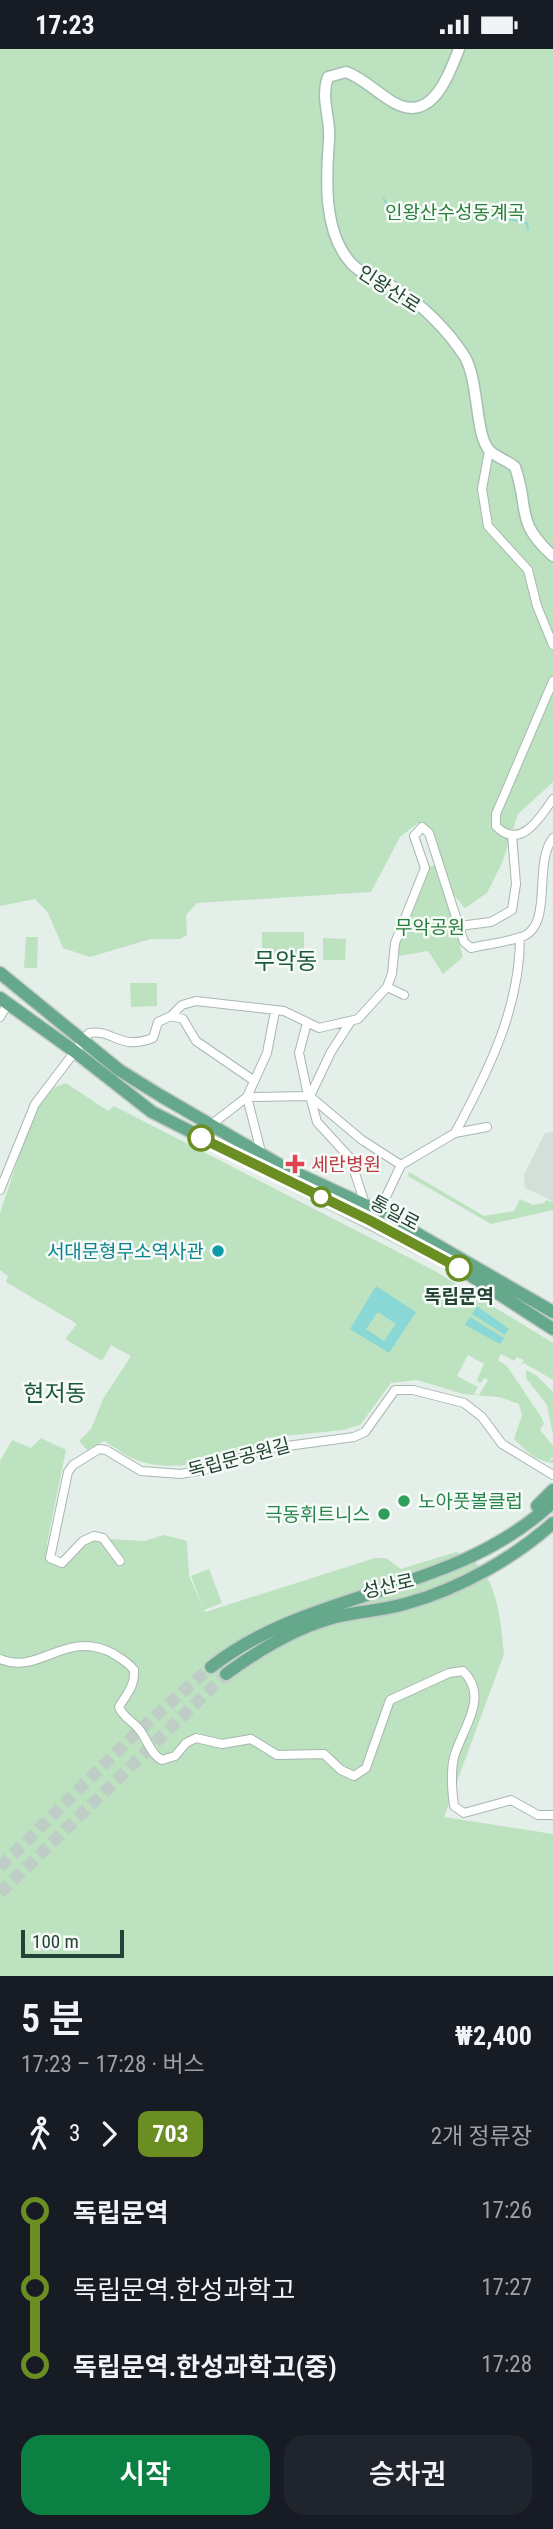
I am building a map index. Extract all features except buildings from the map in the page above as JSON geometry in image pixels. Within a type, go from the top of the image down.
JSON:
[{"type":"main road","name":"통일로","points":[[0,973],[119,1070],[285,1168],[370,1211],[553,1312]]},
{"type":"main road","name":"통일로","points":[[4,1001],[152,1112],[222,1150],[370,1211],[553,1329]]},
{"type":"main road","points":[[344,1603],[368,1589],[439,1564],[488,1541],[524,1516],[553,1490]]},
{"type":"main road","points":[[344,1603],[459,1564],[524,1530],[553,1502]]},
{"type":"main road","points":[[338,1616],[440,1579],[481,1560],[553,1512]]},
{"type":"main road","name":"성산로","points":[[226,1675],[255,1652],[338,1616],[407,1604],[433,1594],[502,1560],[553,1523]]},
{"type":"main road","name":"성산로","points":[[211,1667],[240,1644],[276,1627],[344,1603]]},
{"type":"street","name":"인왕산로","points":[[459,49],[438,96],[416,107],[400,106],[353,74],[340,71],[328,77],[324,95],[330,135],[326,180],[328,201],[341,251],[352,265],[398,290],[424,311],[465,358],[476,391],[483,440],[489,451]]},
{"type":"street","points":[[553,556],[534,539],[526,524],[515,467],[489,451],[482,489],[488,526],[527,570],[553,645]]},
{"type":"street","points":[[553,681],[496,814],[496,826],[512,835],[529,831],[553,799]]},
{"type":"street","points":[[0,1190],[34,1104],[89,1033],[96,1031],[136,1044],[153,1038],[158,1022],[171,1016],[182,1005],[196,1001],[285,1011],[319,1028],[358,1019],[387,987],[392,974],[395,943],[425,868],[414,836],[422,827],[429,833],[466,947],[471,948],[520,937],[535,928],[545,911],[545,853],[553,838]]},
{"type":"street","points":[[459,926],[491,922],[512,910],[516,884],[512,835]]},
{"type":"street","points":[[455,1133],[498,1052],[518,967],[520,937]]},
{"type":"street","points":[[387,987],[404,995]]},
{"type":"street","name":"통일로","points":[[0,1017],[4,1001]]},
{"type":"street","points":[[212,1124],[247,1097],[267,1053],[275,1011]]},
{"type":"street","points":[[171,1016],[183,1019],[196,1041],[253,1080]]},
{"type":"street","points":[[309,1095],[351,1021]]},
{"type":"street","points":[[307,1023],[299,1053],[309,1095],[321,1128],[350,1158],[370,1211]]},
{"type":"street","points":[[247,1097],[309,1095],[362,1140],[401,1165],[455,1133],[487,1127]]},
{"type":"street","points":[[247,1097],[261,1153]]},
{"type":"street","name":"통일로","points":[[370,1211],[383,1203],[401,1165]]},
{"type":"street","name":"독립문공원길","points":[[120,1561],[103,1538],[94,1535],[83,1541],[62,1563],[54,1562],[50,1557],[68,1472],[82,1459],[99,1449],[106,1450],[141,1471],[181,1474],[213,1468],[265,1449],[354,1437],[365,1432],[395,1390],[413,1390],[464,1403],[482,1417],[502,1444],[553,1475]]},
{"type":"street","points":[[0,1659],[20,1664],[80,1644],[96,1646],[124,1660],[134,1670],[134,1683],[119,1706],[120,1711],[141,1730],[155,1757],[162,1760],[175,1756],[186,1743],[196,1738],[222,1744],[251,1739],[276,1755],[324,1754],[341,1770],[354,1776],[366,1767],[390,1700],[449,1672],[463,1671],[471,1682],[474,1704],[453,1765],[454,1806],[464,1814],[511,1800],[538,1815],[553,1815]]},
{"type":"shaded area","points":[[553,1132],[553,1201],[525,1188],[524,1175],[545,1133]]},
{"type":"green space","name":"인왕산수성동계곡","points":[[0,49],[553,49],[553,782],[518,814],[502,863],[487,893],[465,908],[448,888],[425,827],[418,823],[400,837],[371,892],[197,903],[186,915],[187,935],[180,939],[151,939],[90,957],[63,948],[48,913],[35,899],[0,906]]},
{"type":"green space","name":"무악공원","points":[[437,865],[463,957],[443,974],[428,951],[399,956],[399,944],[428,867]]},
{"type":"green space","points":[[262,932],[304,932],[304,955],[262,954]]},
{"type":"green space","points":[[26,937],[38,937],[37,968],[24,968]]},
{"type":"green space","points":[[323,938],[346,939],[345,960],[323,960]]},
{"type":"green space","points":[[130,983],[157,983],[157,1006],[131,1007]]},
{"type":"green space","points":[[66,1083],[108,1111],[114,1106],[435,1271],[553,1343],[553,1380],[524,1363],[521,1365],[524,1360],[517,1357],[514,1361],[501,1354],[498,1360],[507,1366],[541,1417],[544,1423],[540,1430],[553,1446],[553,1456],[548,1462],[553,1459],[553,1463],[546,1462],[536,1458],[514,1439],[522,1415],[519,1404],[499,1397],[463,1394],[417,1380],[391,1383],[360,1425],[343,1430],[266,1438],[261,1445],[202,1462],[172,1466],[143,1462],[104,1441],[87,1450],[79,1441],[91,1429],[103,1399],[131,1356],[111,1345],[102,1361],[65,1339],[77,1324],[6,1282],[8,1276],[0,1270],[0,1213],[34,1111],[47,1090]],"holes":[[[468,1355],[484,1364],[477,1380],[480,1383],[485,1378],[488,1380],[479,1395],[474,1394],[478,1387],[457,1376]]]},
{"type":"green space","points":[[409,1172],[484,1216],[514,1211],[520,1199],[533,1205],[546,1200],[553,1202],[553,1210],[491,1224],[408,1176]]},
{"type":"green space","points":[[526,1370],[537,1376],[553,1392],[553,1435],[547,1405],[526,1378]]},
{"type":"green space","points":[[41,1438],[66,1450],[47,1543],[47,1559],[51,1564],[63,1565],[84,1543],[93,1538],[144,1541],[164,1535],[187,1541],[189,1576],[205,1612],[375,1558],[386,1558],[401,1569],[456,1552],[480,1567],[494,1593],[504,1654],[444,1817],[553,1834],[553,1976],[0,1976],[0,1461],[12,1440],[31,1448]]},
{"type":"green space","points":[[209,1569],[222,1603],[204,1610],[191,1576]]},
{"type":"water","points":[[376,1286],[416,1312],[389,1353],[350,1329]],"holes":[[[378,1312],[396,1324],[384,1341],[366,1329]]]},
{"type":"water","points":[[477,1306],[509,1329],[505,1335],[472,1314]]},
{"type":"water","points":[[470,1317],[504,1338],[500,1344],[465,1325]]},
{"type":"waterway","points":[[383,198],[391,211],[509,219],[527,223],[528,229]]},
{"type":"tunnel","points":[[0,1867],[136,1733],[211,1667]]},
{"type":"tunnel","points":[[0,1893],[226,1674]]},
{"type":"bus line","name":"703","points":[[201,1138],[369,1220],[459,1268]]},
{"type":"place","name":"세란병원","points":[[295,1164]]},
{"type":"place","name":"서대문형무소역사관","points":[[218,1251]]},
{"type":"place","name":"독립문역","points":[[459,1268]]},
{"type":"place","name":"노아풋볼클럽","points":[[404,1501]]},
{"type":"place","name":"극동휘트니스","points":[[384,1514]]},
{"type":"district","name":"무악동","points":[[286,961]]},
{"type":"district","name":"현저동","points":[[55,1393]]}]
